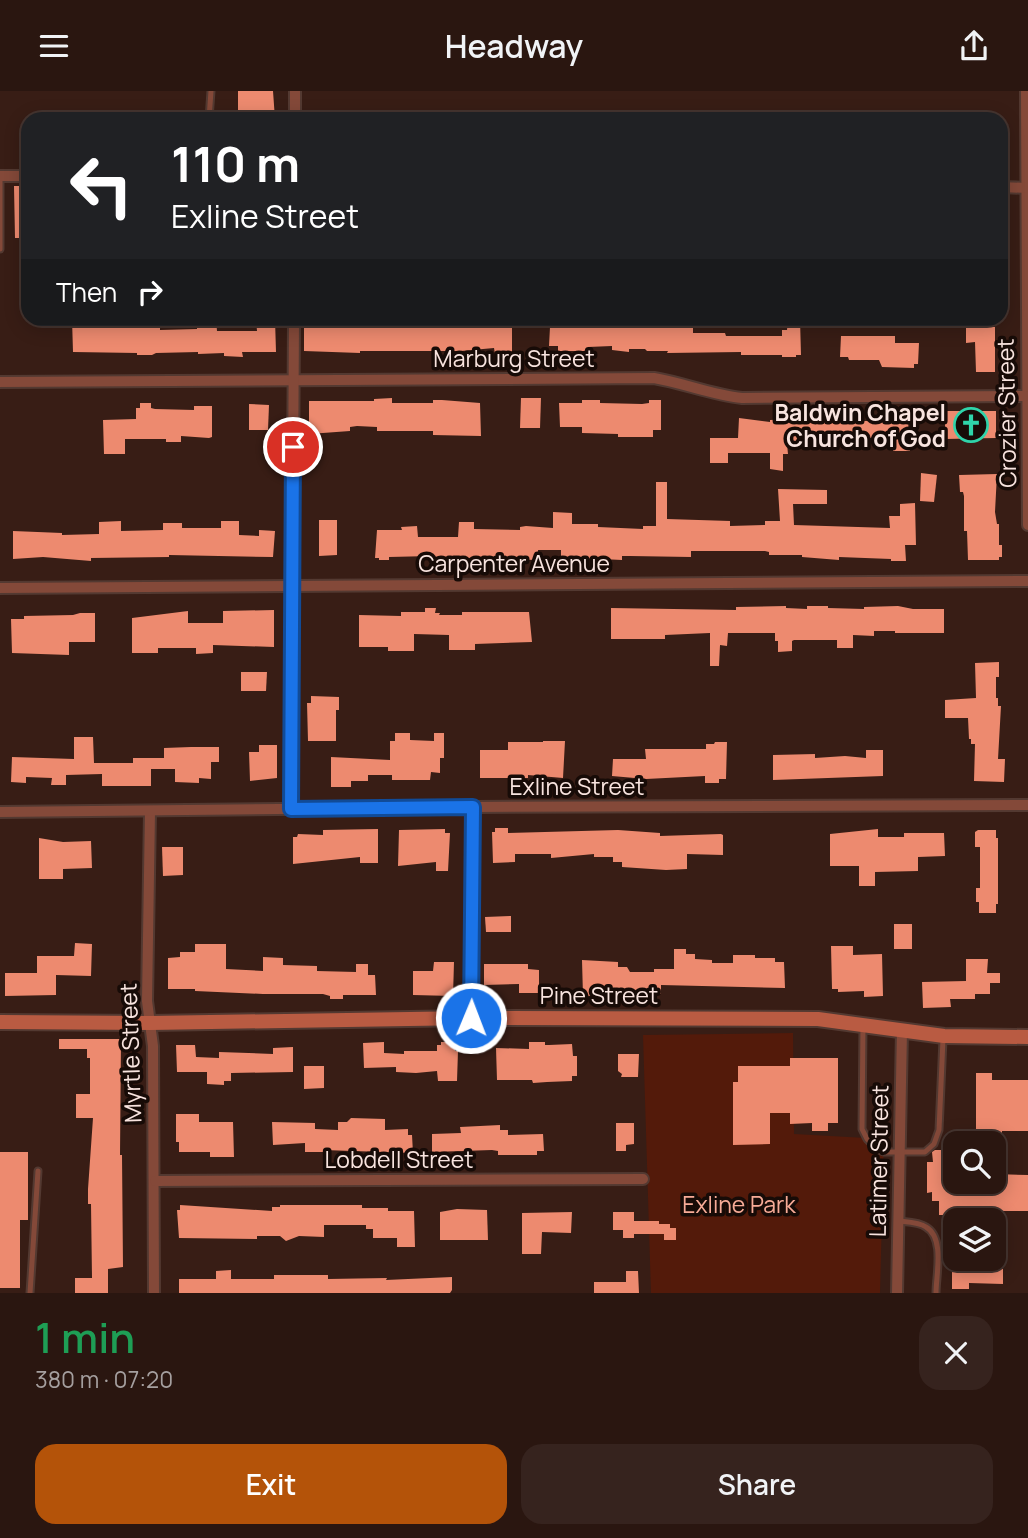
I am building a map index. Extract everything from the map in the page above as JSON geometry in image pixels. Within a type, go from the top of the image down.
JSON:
[{"type":"street","points":[[295,91],[295,112]]},
{"type":"street","name":"Crozier Street","points":[[1026,91],[1028,525]]},
{"type":"street","points":[[0,176],[21,176]]},
{"type":"street","points":[[1008,187],[1027,188]]},
{"type":"street","points":[[291,809],[294,326]]},
{"type":"street","name":"Marburg Street","points":[[0,382],[654,378],[693,386],[721,396],[742,398],[1026,396]]},
{"type":"street","name":"Carpenter Avenue","points":[[0,588],[1028,581]]},
{"type":"street","name":"Exline Street","points":[[0,812],[473,807],[1028,806]]},
{"type":"street","points":[[471,1018],[473,807]]},
{"type":"street","name":"Myrtle Street","points":[[150,811],[147,1001],[153,1046],[154,1293]]},
{"type":"street","name":"Pine Street","points":[[0,1022],[150,1023],[471,1018],[818,1019],[943,1036],[1028,1037]]},
{"type":"street","name":"Latimer Street","points":[[897,1293],[902,1030]]},
{"type":"street","name":"Lobdell Street","points":[[155,1181],[643,1179]]},
{"type":"lane","points":[[210,112],[211,91]]},
{"type":"lane","points":[[0,176],[0,249]]},
{"type":"lane","points":[[863,1024],[862,1129],[878,1150],[925,1151],[934,1144],[938,1135],[943,1036]]},
{"type":"lane","points":[[30,1293],[38,1171]]},
{"type":"lane","points":[[898,1221],[927,1227],[934,1235],[938,1249],[936,1293]]},
{"type":"green space","name":"Exline Park","points":[[793,1033],[794,1134],[884,1139],[880,1293],[651,1293],[643,1035]]},
{"type":"building","points":[[238,91],[273,91],[274,112],[238,112]]},
{"type":"building","points":[[14,186],[21,186],[21,238],[15,238]]},
{"type":"building","points":[[72,326],[160,326],[160,330],[217,326],[217,331],[257,331],[257,326],[275,326],[276,352],[242,352],[243,357],[198,352],[137,355],[73,352]]},
{"type":"building","points":[[304,326],[512,327],[512,353],[495,354],[494,348],[360,353],[304,351]]},
{"type":"building","points":[[693,326],[693,333],[782,336],[782,330],[787,330],[787,326],[800,326],[801,355],[782,357],[741,355],[741,352],[667,353],[668,351],[645,349],[629,349],[629,352],[612,350],[612,346],[588,347],[588,351],[558,351],[558,346],[549,346],[550,327]]},
{"type":"building","points":[[966,327],[995,327],[995,372],[976,372],[975,342],[966,343]]},
{"type":"building","points":[[841,336],[895,336],[895,343],[919,343],[918,364],[914,364],[914,368],[882,367],[879,360],[849,360],[848,357],[840,357]]},
{"type":"building","points":[[392,398],[392,403],[433,403],[433,400],[442,400],[480,403],[481,436],[433,435],[433,431],[377,431],[377,427],[357,426],[350,427],[350,431],[309,434],[309,401],[374,401]]},
{"type":"building","points":[[521,398],[541,398],[540,428],[520,428]]},
{"type":"building","points":[[582,400],[642,404],[649,403],[649,400],[661,400],[661,430],[653,430],[653,437],[618,437],[618,434],[582,433],[582,427],[560,427],[559,403],[582,403]]},
{"type":"building","points":[[140,403],[151,403],[151,408],[155,409],[194,410],[194,406],[212,406],[212,437],[181,436],[181,442],[166,442],[166,439],[125,439],[125,454],[104,454],[103,420],[136,419],[136,408],[140,408]]},
{"type":"building","points":[[249,404],[269,405],[268,430],[249,430]]},
{"type":"building","name":"Baldwin Chapel Church of God","points":[[945,411],[996,411],[996,438],[945,439]]},
{"type":"building","points":[[849,415],[850,421],[908,421],[910,451],[893,451],[893,438],[849,438],[849,446],[829,443],[787,444],[788,454],[783,454],[783,471],[770,469],[770,453],[728,453],[728,463],[710,463],[710,438],[738,438],[739,418],[770,422]]},
{"type":"building","points":[[921,473],[937,475],[934,502],[920,501]]},
{"type":"building","points":[[997,474],[995,512],[999,524],[1002,557],[999,557],[999,560],[968,560],[967,531],[964,531],[964,496],[963,492],[960,492],[959,475]]},
{"type":"building","points":[[656,482],[667,482],[667,519],[730,521],[730,526],[765,525],[765,521],[780,521],[778,489],[827,490],[827,504],[793,504],[794,525],[890,528],[889,516],[900,516],[900,504],[915,503],[916,545],[905,545],[906,561],[839,557],[839,560],[802,555],[769,555],[769,552],[765,551],[691,551],[691,557],[622,556],[622,560],[561,557],[561,550],[538,550],[538,560],[449,558],[449,564],[431,564],[431,556],[389,557],[389,560],[375,558],[377,530],[402,530],[401,527],[417,526],[418,537],[458,537],[459,522],[474,522],[474,529],[520,530],[520,527],[526,526],[553,528],[553,512],[572,513],[572,524],[643,529],[643,526],[656,526]]},
{"type":"building","points":[[319,520],[337,520],[337,555],[319,556]]},
{"type":"building","points":[[121,521],[121,531],[163,530],[163,523],[182,523],[182,528],[221,528],[221,521],[239,521],[239,535],[259,536],[259,530],[275,531],[273,557],[169,555],[91,558],[91,561],[43,557],[13,559],[13,531],[62,535],[99,534],[99,522]]},
{"type":"building","points":[[786,606],[807,609],[807,606],[864,609],[898,606],[944,609],[944,633],[874,631],[874,636],[853,635],[853,648],[837,648],[837,640],[794,640],[792,651],[778,652],[775,633],[728,633],[727,646],[720,645],[719,666],[710,666],[710,633],[665,635],[665,639],[611,639],[611,608],[736,610],[736,607]]},
{"type":"building","points":[[425,608],[436,608],[435,613],[440,613],[439,615],[462,615],[462,612],[529,612],[532,642],[475,644],[475,650],[449,650],[449,635],[414,634],[414,651],[388,651],[388,647],[359,647],[359,615],[401,616],[401,612],[425,612]]},
{"type":"building","points":[[274,610],[274,647],[213,645],[213,653],[196,654],[196,648],[158,648],[158,653],[132,653],[132,618],[188,611],[188,623],[223,623],[223,611]]},
{"type":"building","points":[[95,613],[95,642],[69,642],[69,655],[12,653],[11,619]]},
{"type":"building","points":[[999,662],[999,677],[996,677],[996,698],[998,706],[1001,706],[998,759],[1005,759],[1004,782],[974,781],[975,744],[971,744],[969,739],[968,718],[945,718],[945,700],[976,698],[975,663]]},
{"type":"building","points":[[241,672],[267,672],[266,691],[241,691]]},
{"type":"building","points":[[311,696],[339,697],[339,710],[336,710],[336,741],[308,741],[307,703],[311,703]]},
{"type":"building","points":[[395,733],[410,733],[410,740],[434,741],[434,733],[444,733],[444,758],[440,758],[440,773],[431,772],[430,780],[392,780],[392,775],[368,775],[368,781],[351,781],[351,787],[331,787],[331,757],[390,760],[390,741],[395,741]]},
{"type":"building","points":[[74,737],[93,737],[94,763],[133,763],[133,758],[164,758],[164,748],[191,747],[219,747],[219,762],[211,762],[211,779],[199,778],[199,783],[175,782],[175,769],[151,769],[151,786],[102,786],[102,774],[66,775],[66,785],[51,785],[52,778],[26,777],[26,783],[11,782],[12,757],[74,759]]},
{"type":"building","points":[[565,741],[563,778],[528,775],[528,778],[480,778],[480,750],[508,750],[508,742]]},
{"type":"building","points":[[727,742],[726,779],[719,779],[719,783],[705,783],[705,776],[646,779],[612,776],[613,759],[646,759],[645,749],[706,749],[706,744]]},
{"type":"building","points":[[259,745],[277,745],[277,778],[250,781],[249,752],[259,752]]},
{"type":"building","points":[[866,750],[883,750],[883,776],[773,780],[773,755],[815,754],[815,758],[866,758]]},
{"type":"building","points":[[495,828],[508,828],[508,833],[618,830],[660,833],[660,836],[721,834],[723,855],[687,854],[687,869],[666,870],[622,867],[622,862],[613,862],[613,857],[594,857],[594,854],[551,858],[551,854],[515,854],[515,862],[493,863],[492,832],[495,832]]},
{"type":"building","points":[[378,829],[378,863],[360,863],[360,857],[293,864],[293,837],[298,834],[323,835],[323,830]]},
{"type":"building","points":[[445,829],[445,833],[450,833],[448,871],[436,871],[436,862],[398,866],[399,830]]},
{"type":"building","points":[[878,829],[878,837],[904,837],[904,833],[944,833],[945,856],[918,857],[918,871],[875,872],[875,886],[859,886],[859,866],[830,866],[830,834]]},
{"type":"building","points":[[996,830],[998,838],[996,913],[979,913],[979,902],[976,902],[976,888],[980,888],[980,847],[975,847],[975,832]]},
{"type":"building","points":[[39,838],[63,842],[91,841],[92,868],[63,869],[63,879],[39,879]]},
{"type":"building","points":[[162,847],[183,847],[183,875],[163,876]]},
{"type":"building","points":[[511,916],[511,932],[486,932],[485,917]]},
{"type":"building","points":[[894,924],[912,924],[912,949],[894,949]]},
{"type":"building","points":[[75,943],[92,944],[91,976],[56,975],[56,995],[5,996],[5,973],[37,973],[37,956],[74,956]]},
{"type":"building","points":[[195,944],[226,944],[226,969],[263,971],[263,957],[283,958],[283,965],[317,966],[317,971],[356,972],[356,964],[368,964],[368,975],[375,975],[376,995],[343,995],[343,999],[330,999],[330,996],[323,994],[168,989],[168,958],[180,957],[180,952],[195,952]]},
{"type":"building","points":[[831,946],[853,946],[853,955],[882,954],[883,996],[864,997],[864,991],[838,992],[838,989],[832,989]]},
{"type":"building","points":[[674,949],[686,949],[686,954],[695,954],[695,959],[712,960],[712,963],[733,963],[733,955],[775,958],[775,962],[784,962],[785,988],[661,985],[661,994],[583,996],[582,960],[618,962],[618,967],[627,967],[630,972],[654,972],[654,969],[674,969]]},
{"type":"building","points":[[966,959],[988,959],[987,973],[1000,973],[1000,983],[990,983],[990,994],[975,994],[975,999],[950,999],[951,1007],[923,1008],[922,982],[966,981]]},
{"type":"building","points":[[434,962],[454,962],[453,996],[413,995],[413,971],[433,971]]},
{"type":"building","points":[[484,964],[528,964],[528,969],[539,970],[539,993],[519,993],[519,984],[484,985]]},
{"type":"building","points":[[59,1039],[121,1039],[123,1267],[108,1269],[108,1293],[75,1293],[75,1278],[92,1278],[91,1204],[88,1204],[88,1189],[93,1118],[76,1118],[76,1094],[90,1094],[90,1058],[87,1058],[87,1049],[59,1049]]},
{"type":"building","points":[[384,1042],[384,1053],[404,1054],[404,1051],[437,1051],[437,1045],[441,1045],[441,1042],[454,1042],[455,1051],[458,1051],[457,1081],[438,1081],[437,1071],[416,1073],[396,1072],[396,1067],[364,1068],[363,1043]]},
{"type":"building","points":[[529,1042],[545,1042],[545,1045],[572,1044],[573,1056],[577,1056],[577,1076],[572,1076],[572,1081],[533,1083],[532,1080],[497,1080],[496,1048],[529,1049]]},
{"type":"building","points":[[176,1045],[195,1045],[196,1057],[219,1058],[219,1052],[273,1054],[273,1048],[293,1047],[293,1072],[231,1073],[231,1081],[224,1081],[224,1085],[207,1084],[207,1072],[177,1072]]},
{"type":"building","points":[[618,1054],[639,1054],[638,1077],[621,1077],[622,1074],[618,1071]]},
{"type":"building","points":[[790,1058],[838,1058],[838,1123],[828,1123],[828,1131],[812,1131],[812,1123],[790,1124],[790,1113],[770,1113],[770,1144],[733,1145],[733,1082],[738,1082],[738,1066],[790,1066]]},
{"type":"building","points":[[304,1066],[324,1066],[324,1088],[304,1089]]},
{"type":"building","points":[[976,1073],[992,1073],[992,1080],[1028,1080],[1028,1131],[976,1131]]},
{"type":"building","points":[[176,1114],[199,1114],[199,1122],[233,1122],[234,1157],[210,1157],[210,1152],[179,1152],[179,1142],[176,1142]]},
{"type":"building","points":[[351,1118],[385,1119],[385,1130],[408,1129],[408,1135],[412,1135],[413,1153],[323,1150],[305,1152],[305,1143],[273,1145],[272,1122],[315,1123],[315,1129],[338,1130],[338,1122],[347,1122]]},
{"type":"building","points":[[616,1123],[634,1123],[634,1144],[626,1145],[626,1151],[616,1151]]},
{"type":"building","points":[[500,1125],[500,1130],[508,1130],[508,1135],[543,1134],[544,1151],[537,1151],[537,1155],[498,1155],[498,1151],[492,1150],[432,1152],[432,1134],[461,1133],[460,1127]]},
{"type":"building","points":[[943,1150],[943,1194],[1006,1194],[1006,1174],[1028,1175],[1028,1211],[1006,1211],[1006,1208],[943,1208],[943,1215],[939,1215],[939,1201],[932,1201],[932,1192],[927,1193],[927,1162],[933,1162],[932,1152]]},
{"type":"building","points":[[0,1152],[28,1152],[28,1220],[20,1220],[20,1288],[0,1288]]},
{"type":"building","points":[[180,1205],[272,1211],[272,1207],[280,1205],[362,1205],[362,1208],[388,1208],[388,1211],[414,1211],[415,1247],[397,1247],[397,1238],[373,1238],[373,1229],[366,1229],[366,1225],[324,1225],[324,1237],[299,1236],[286,1241],[280,1236],[257,1236],[257,1239],[179,1238],[177,1210],[180,1210]]},
{"type":"building","points":[[457,1209],[487,1210],[488,1240],[440,1240],[440,1212]]},
{"type":"building","points":[[572,1212],[571,1233],[542,1232],[541,1254],[522,1254],[522,1213]]},
{"type":"building","points":[[613,1212],[634,1212],[634,1221],[670,1224],[670,1228],[676,1228],[676,1240],[664,1240],[664,1234],[634,1234],[634,1238],[623,1238],[623,1230],[613,1230]]},
{"type":"building","points":[[231,1270],[231,1279],[274,1279],[274,1275],[328,1275],[328,1279],[387,1278],[386,1280],[452,1277],[452,1290],[450,1293],[179,1293],[179,1279],[216,1279],[216,1271]]},
{"type":"building","points":[[626,1271],[638,1271],[639,1293],[594,1293],[594,1282],[626,1282]]},
{"type":"building","points":[[952,1271],[1003,1271],[1003,1284],[969,1283],[969,1289],[952,1289]]},
{"type":"place","name":"Baldwin Chapel Church of God","points":[[971,425]]},
{"type":"route","points":[[293,447],[291,809],[473,807],[471,1018]]}]
